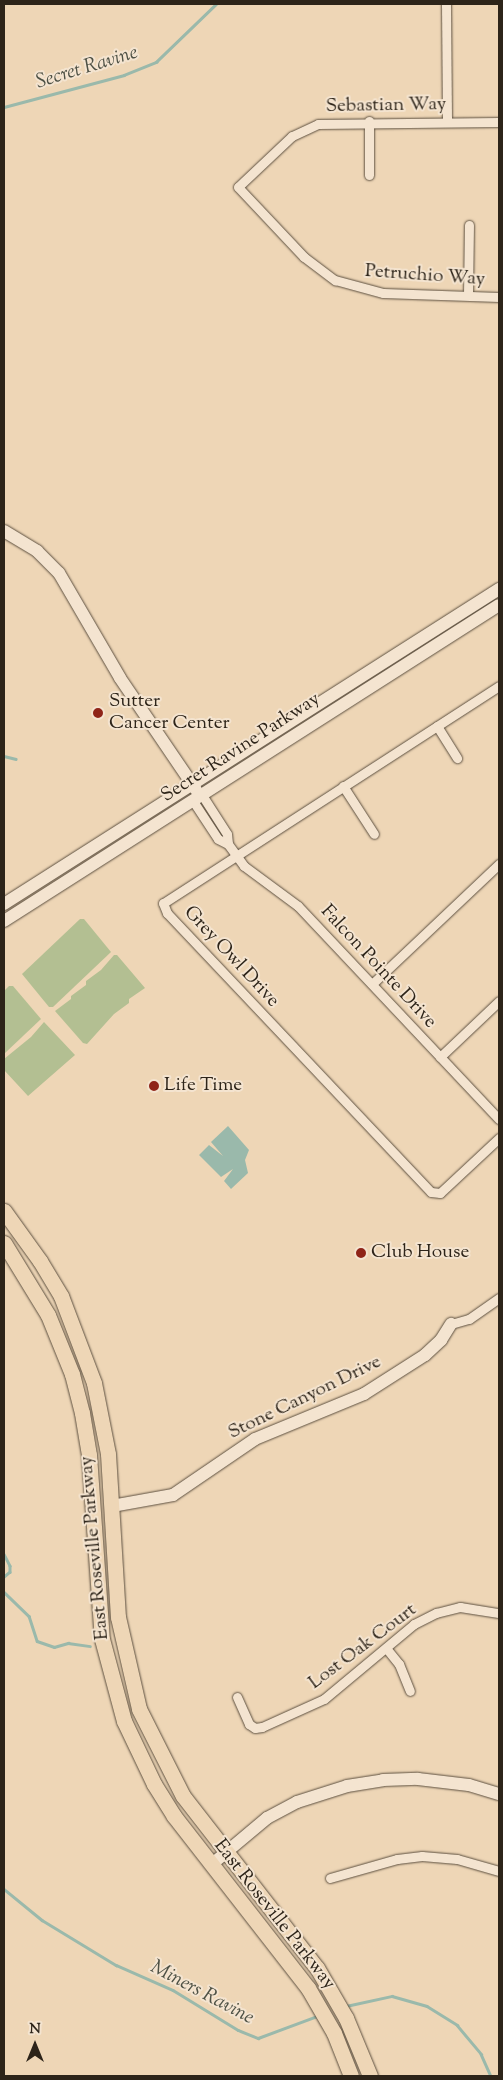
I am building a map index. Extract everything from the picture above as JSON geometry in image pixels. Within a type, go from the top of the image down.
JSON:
[{"type":"main road","points":[[4,531],[37,551],[60,573],[120,678],[198,798]]},
{"type":"main road","name":"Secret Ravine Parkway","points":[[4,904],[499,588]]},
{"type":"main road","name":"Secret Ravine Parkway","points":[[4,921],[499,605]]},
{"type":"main road","name":"East Roseville Parkway","points":[[4,1211],[49,1275],[82,1348],[105,1432],[112,1506],[115,1596],[133,1690],[170,1775],[226,1853],[307,1954],[346,2018],[370,2076]]},
{"type":"main road","name":"East Roseville Parkway","points":[[4,1243],[31,1283],[61,1347],[82,1413],[91,1472],[97,1600],[102,1639],[116,1698],[154,1784],[211,1865],[317,2002],[334,2033],[351,2076]]},
{"type":"main road","name":"Stone Canyon Drive","points":[[112,1506],[173,1495],[255,1439],[364,1394],[425,1355],[441,1340],[451,1324]]},
{"type":"main road","points":[[91,1472],[103,1500],[112,1506]]},
{"type":"main road","points":[[211,1865],[268,1818],[311,1797],[347,1786],[382,1780],[418,1779],[452,1782],[499,1794]]},
{"type":"street","points":[[446,4],[446,121]]},
{"type":"street","points":[[369,121],[369,175]]},
{"type":"street","name":"Sebastian Way","points":[[238,187],[299,131],[326,122],[499,122]]},
{"type":"street","name":"Petruchio Way","points":[[238,187],[309,262],[335,280],[383,293],[468,295],[499,298]]},
{"type":"street","points":[[468,295],[469,225]]},
{"type":"street","name":"Grey Owl Drive","points":[[499,686],[166,898],[164,908],[431,1192],[440,1193],[499,1138]]},
{"type":"street","points":[[437,726],[457,758]]},
{"type":"street","points":[[343,786],[374,834]]},
{"type":"street","name":"Falcon Pointe Drive","points":[[198,798],[216,817],[227,834],[228,844],[235,855],[259,880],[298,906],[499,1119]]},
{"type":"street","name":"Falcon Pointe Drive","points":[[198,798],[208,822],[218,839],[228,844]]},
{"type":"street","points":[[208,822],[216,817]]},
{"type":"street","points":[[372,984],[499,864]]},
{"type":"street","points":[[440,1057],[499,1001]]},
{"type":"street","name":"Stone Canyon Drive","points":[[451,1324],[469,1319],[499,1298]]},
{"type":"street","name":"Lost Oak Court","points":[[238,1697],[249,1724],[255,1728],[262,1727],[324,1699],[414,1624],[436,1612],[460,1607],[499,1613]]},
{"type":"street","points":[[386,1648],[399,1664],[410,1691]]},
{"type":"street","points":[[330,1878],[396,1859],[422,1856],[457,1859],[499,1871]]},
{"type":"green space","points":[[80,919],[84,919],[111,952],[53,1007],[49,1007],[22,974]]},
{"type":"green space","points":[[114,955],[117,955],[145,988],[129,999],[129,1003],[114,1014],[87,1044],[83,1043],[55,1011],[86,985],[86,981],[101,970]]},
{"type":"green space","points":[[9,986],[13,986],[41,1019],[4,1054],[4,991]]},
{"type":"green space","points":[[44,1022],[75,1055],[28,1096],[4,1070],[4,1059],[31,1037]]},
{"type":"shaded area","points":[[228,1126],[249,1150],[245,1160],[248,1173],[231,1189],[224,1181],[233,1169],[221,1177],[199,1155],[209,1145],[223,1156],[211,1142]]},
{"type":"waterway","name":"Secret Ravine","points":[[4,107],[124,75],[156,62],[216,4]]},
{"type":"waterway","points":[[4,756],[16,759]]},
{"type":"waterway","points":[[4,1554],[10,1566],[10,1572],[4,1577]]},
{"type":"waterway","points":[[4,1592],[29,1616],[37,1641],[54,1647],[68,1643],[90,1646]]},
{"type":"waterway","name":"Miners Ravine","points":[[4,1889],[42,1920],[116,1965],[173,1990],[238,2030],[258,2038],[317,2016]]},
{"type":"waterway","name":"Miners Ravine","points":[[346,2006],[392,1996],[427,2006],[457,2025],[481,2054],[491,2076]]},
{"type":"place","name":"Sutter Cancer Center","points":[[98,713]]},
{"type":"place","name":"Life Time","points":[[154,1086]]},
{"type":"place","name":"Club House","points":[[361,1253]]}]
